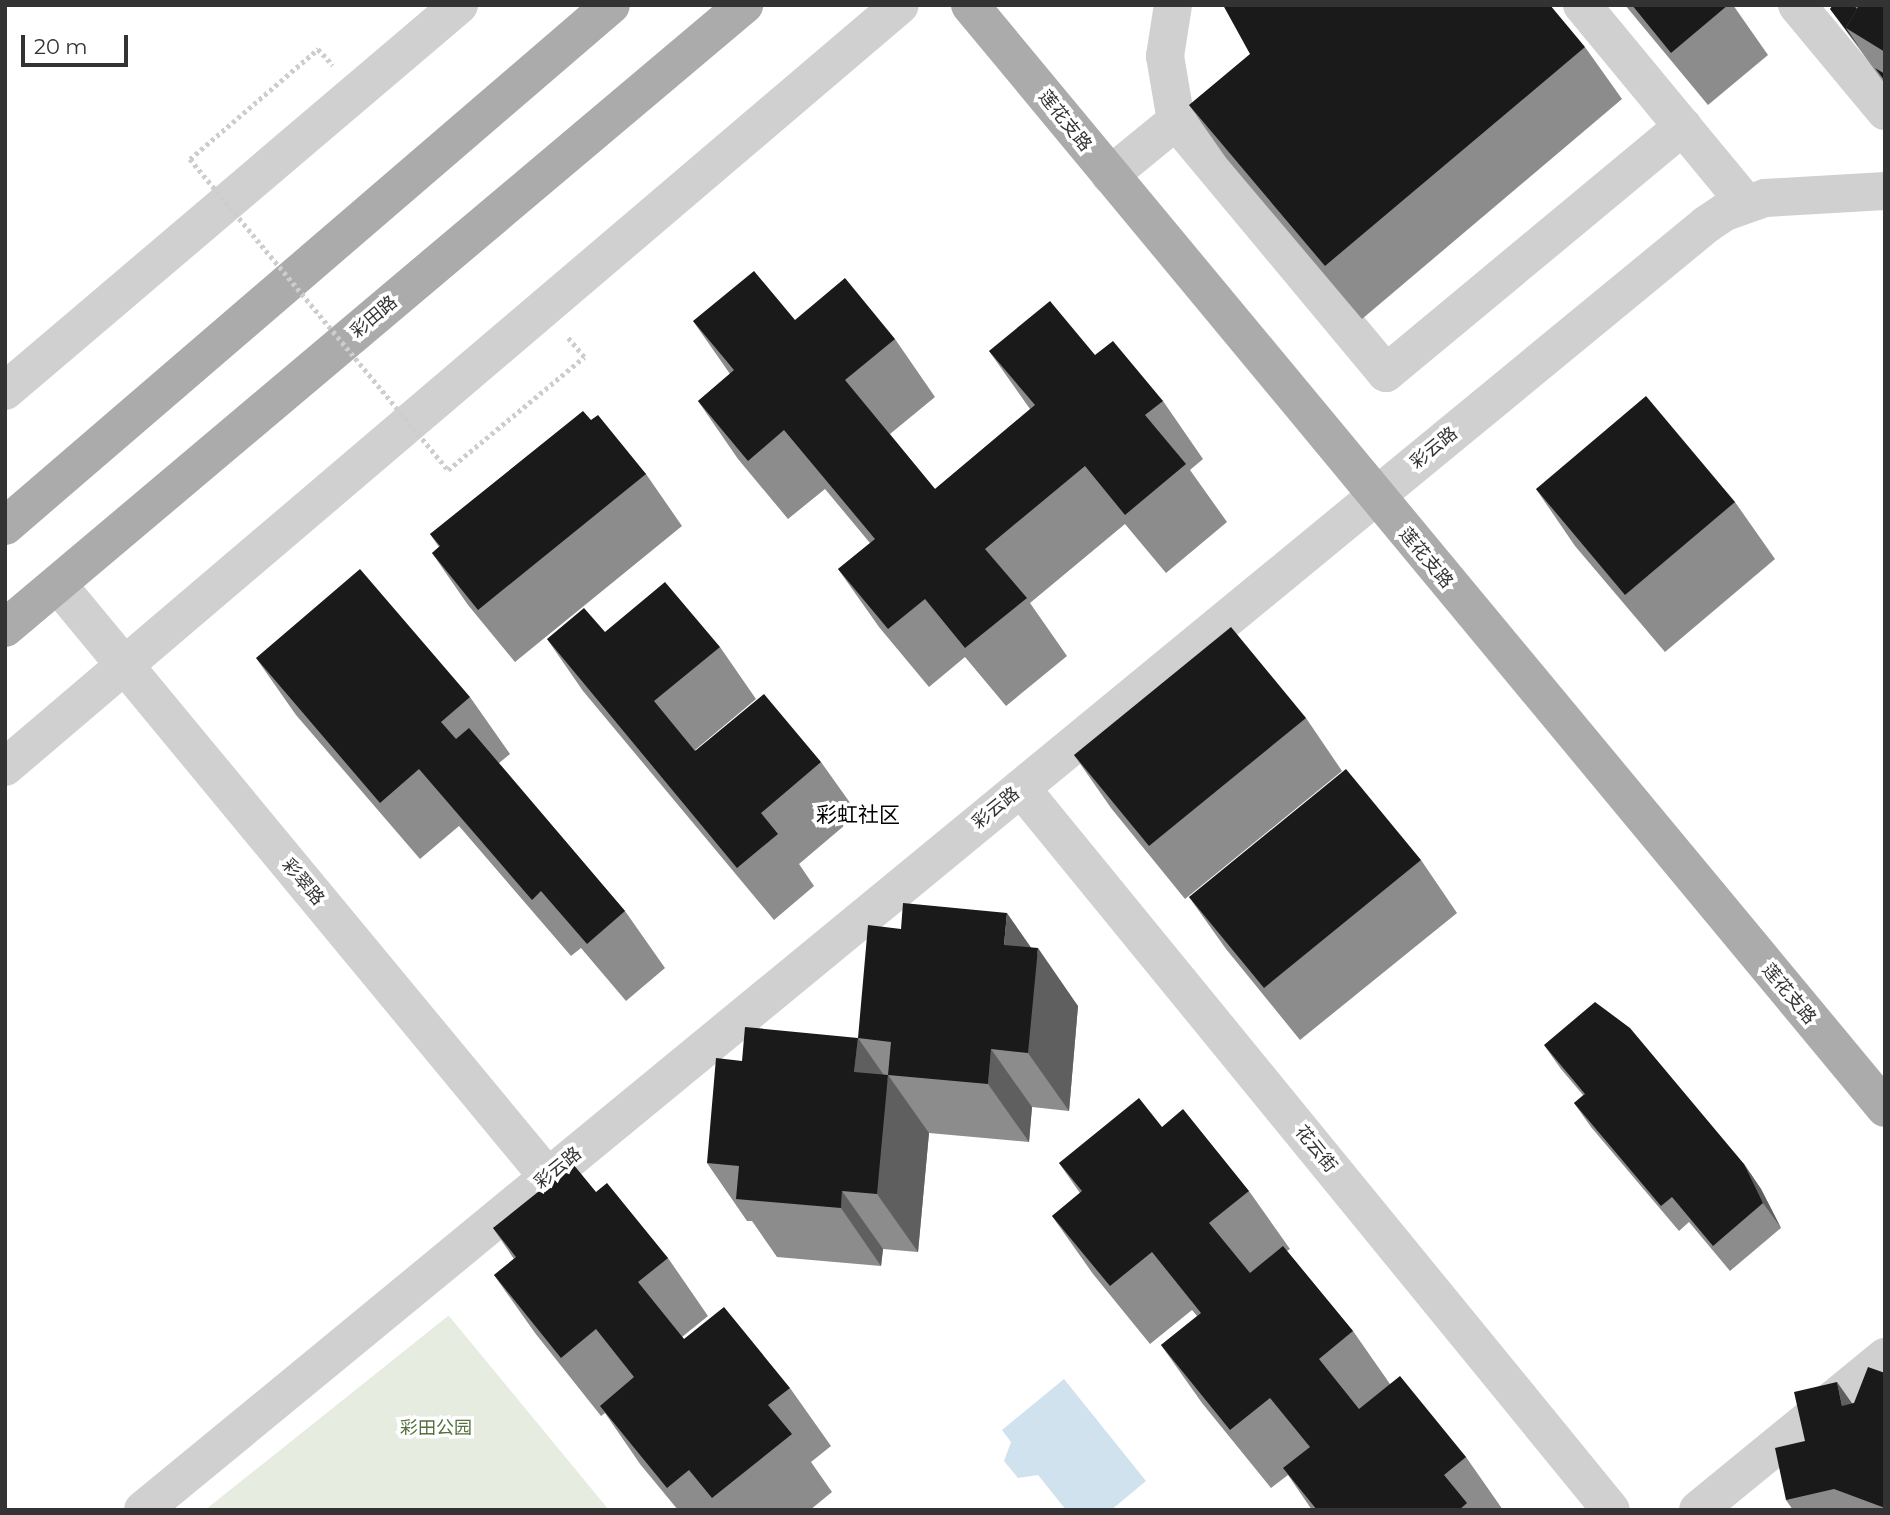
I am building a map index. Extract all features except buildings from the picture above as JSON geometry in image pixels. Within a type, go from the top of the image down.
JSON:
[{"type":"main road","points":[[5,526],[611,5]]},
{"type":"main road","name":"彩田路","points":[[5,628],[59,586],[744,5]]},
{"type":"main road","name":"莲花支路","points":[[970,5],[1375,497],[1884,1106]]},
{"type":"street","points":[[5,391],[459,5]]},
{"type":"street","points":[[5,767],[900,5]]},
{"type":"street","points":[[1173,5],[1165,56],[1176,121],[1386,373],[1683,126]]},
{"type":"street","points":[[1582,5],[1746,203]]},
{"type":"street","points":[[1797,5],[1885,111]]},
{"type":"street","points":[[1110,175],[1176,121]]},
{"type":"street","name":"彩云路","points":[[143,1510],[1707,224],[1746,203],[1790,195],[1885,191]]},
{"type":"street","name":"彩翠路","points":[[59,586],[548,1177]]},
{"type":"street","name":"花云街","points":[[1021,788],[1611,1510]]},
{"type":"street","points":[[1698,1510],[1885,1357]]},
{"type":"path","points":[[340,73],[318,49],[190,159],[449,470],[584,357],[562,331]]},
{"type":"green space","name":"彩田公园","points":[[448,1316],[609,1510],[205,1510]]},
{"type":"water","points":[[1064,1379],[1146,1481],[1111,1510],[1066,1510],[1038,1475],[1018,1478],[1004,1461],[1011,1442],[1002,1430]]},
{"type":"district","name":"彩虹社区","points":[[858,815]]}]
